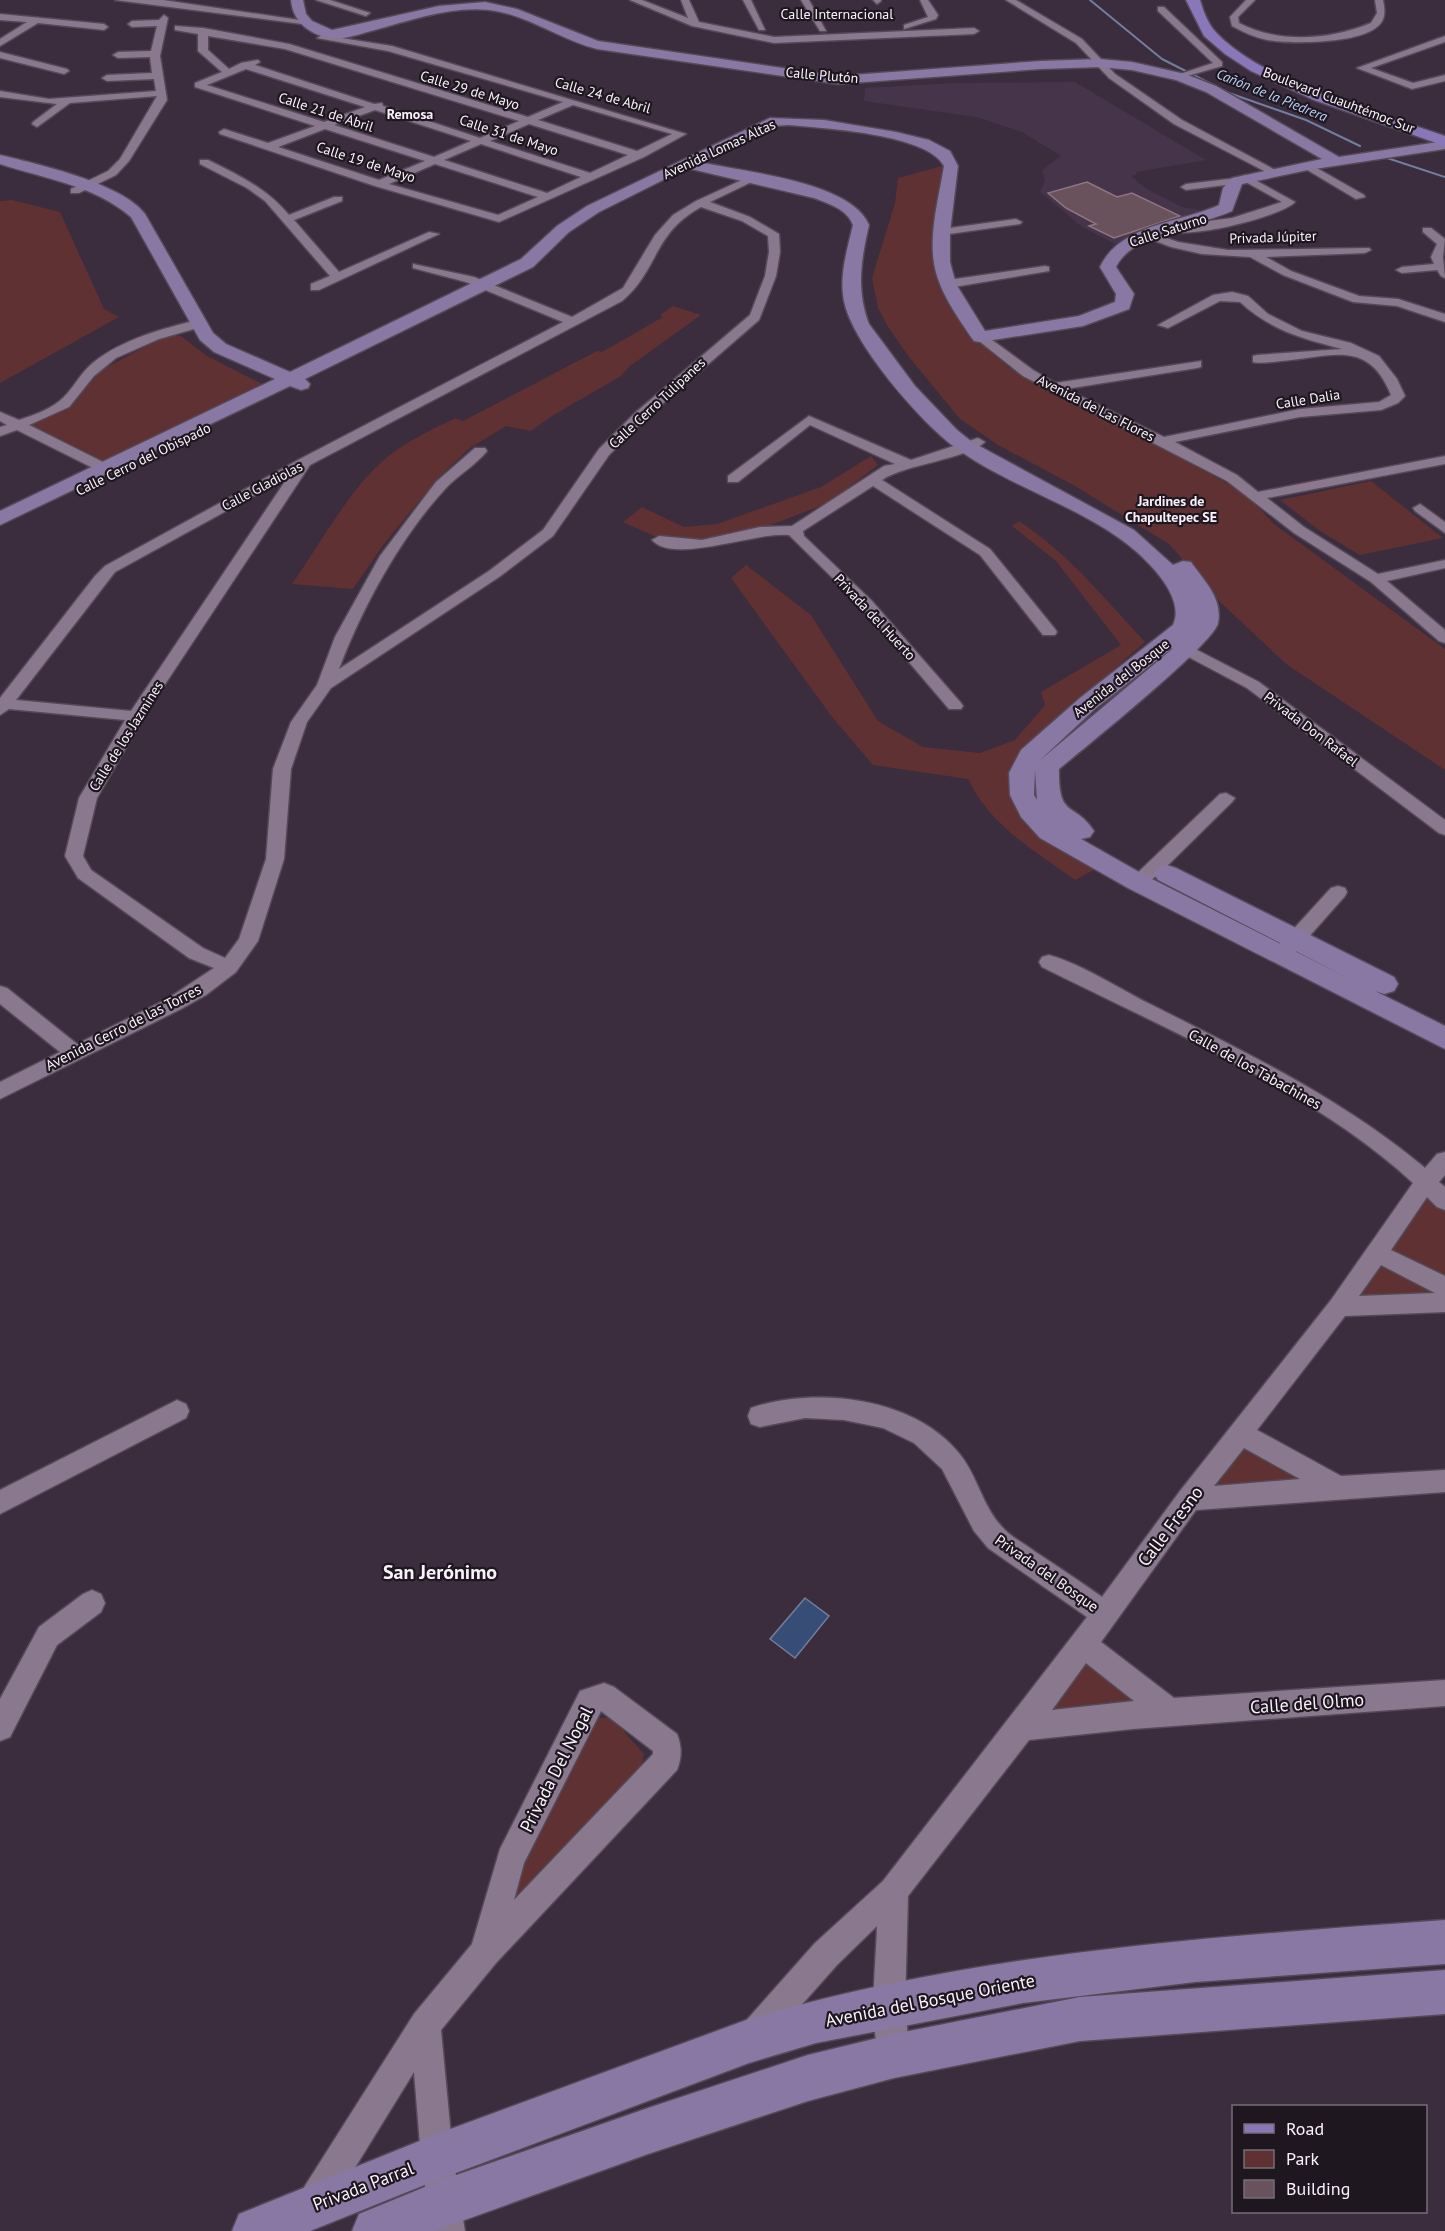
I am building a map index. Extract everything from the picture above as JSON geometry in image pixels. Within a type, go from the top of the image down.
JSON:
[{"type":"main road","name":"Boulevard Cuauhtémoc Sur","points":[[1193,0],[1210,33],[1250,64],[1293,85],[1445,143]]},
{"type":"main road","points":[[1422,133],[1445,135]]},
{"type":"street","points":[[119,0],[190,4],[302,21],[328,37]]},
{"type":"street","points":[[245,0],[246,14]]},
{"type":"street","points":[[297,0],[297,12],[302,21]]},
{"type":"street","points":[[320,0],[366,13]]},
{"type":"street","points":[[633,0],[695,24],[774,40],[879,31],[974,30]]},
{"type":"street","points":[[685,0],[695,24]]},
{"type":"street","name":"Calle Internacional","points":[[717,30],[767,28],[747,0]]},
{"type":"street","points":[[805,0],[823,28]]},
{"type":"street","name":"Calle Internacional","points":[[793,28],[879,31],[915,26],[932,19],[934,15],[924,0]]},
{"type":"street","points":[[1010,0],[1079,41],[1100,63],[1138,95],[1178,122],[1274,172]]},
{"type":"street","points":[[1251,0],[1234,17],[1235,24],[1245,30],[1303,40],[1345,36],[1374,25],[1381,13],[1378,0]]},
{"type":"street","points":[[348,8],[364,3]]},
{"type":"street","name":"Calle Plutón","points":[[328,37],[452,8],[483,5],[507,9],[567,37],[597,45],[838,80],[1041,65],[1100,63],[1132,66],[1188,74],[1336,161]]},
{"type":"street","points":[[1161,9],[1219,64],[1188,74]]},
{"type":"street","points":[[0,17],[104,27]]},
{"type":"street","points":[[0,43],[35,21]]},
{"type":"street","points":[[81,188],[112,173],[124,161],[162,100],[157,76],[156,54],[163,24],[131,29]]},
{"type":"street","name":"Calle 29 de Mayo","points":[[178,28],[293,48],[640,155]]},
{"type":"street","points":[[203,31],[203,51],[227,72],[328,37]]},
{"type":"street","name":"Calle 24 de Abril","points":[[328,37],[389,48],[681,134],[499,219]]},
{"type":"street","points":[[1445,39],[1362,68],[1412,86],[1425,85],[1445,78]]},
{"type":"street","points":[[118,55],[156,54]]},
{"type":"street","points":[[0,55],[64,71]]},
{"type":"street","name":"Calle 31 de Mayo","points":[[244,65],[593,177]]},
{"type":"street","name":"Calle 21 de Abril","points":[[227,72],[198,85],[549,197]]},
{"type":"street","points":[[270,146],[469,72]]},
{"type":"street","points":[[107,78],[157,76]]},
{"type":"street","points":[[0,94],[31,100],[66,102],[133,93],[162,93]]},
{"type":"street","points":[[37,124],[66,102]]},
{"type":"street","points":[[379,184],[573,102]]},
{"type":"street","name":"Avenida Lomas Altas","points":[[288,385],[538,267],[577,230],[608,211],[698,163],[788,121]]},
{"type":"street","name":"Avenida de Las Flores","points":[[788,121],[896,136],[924,143],[945,154],[951,166],[942,232],[942,262],[948,284],[980,337],[1028,374],[1232,478],[1299,530],[1376,579],[1445,638]]},
{"type":"street","name":"Calle 19 de Mayo","points":[[224,132],[379,184],[499,219]]},
{"type":"street","points":[[1186,187],[1241,180],[1274,172],[1445,143]]},
{"type":"street","points":[[0,159],[18,173],[123,201],[137,214],[197,324],[206,336],[220,348],[288,385]]},
{"type":"street","points":[[204,162],[251,186],[269,199],[285,220],[337,276]]},
{"type":"street","name":"Avenida del Bosque","points":[[698,163],[830,198],[855,214],[861,225],[849,280],[851,301],[860,325],[965,439],[1127,534],[1167,571],[1186,600],[1186,622],[1177,645],[1088,703],[1030,755],[1021,773],[1022,795],[1034,817],[1049,832],[1146,875],[1289,947],[1445,1016]]},
{"type":"street","points":[[1308,166],[1360,197]]},
{"type":"street","name":"Calle Gladiolas","points":[[2,706],[110,569],[305,462],[626,293],[641,273],[659,235],[676,218],[701,203],[757,177]]},
{"type":"street","points":[[1170,230],[1182,231],[1215,226],[1290,202],[1241,180]]},
{"type":"street","name":"Calle Saturno","points":[[980,337],[1083,321],[1118,308],[1126,300],[1108,267],[1109,259],[1119,247],[1226,208],[1231,188],[1241,180]]},
{"type":"street","points":[[81,188],[119,213],[141,255]]},
{"type":"street","points":[[285,220],[338,199]]},
{"type":"street","name":"Calle Cerro Tulipanes","points":[[325,685],[494,574],[548,533],[565,512],[592,468],[612,443],[721,344],[755,317],[762,302],[775,250],[773,234],[746,219],[701,203]]},
{"type":"street","points":[[942,232],[1016,222]]},
{"type":"street","points":[[1402,270],[1444,269],[1437,257],[1443,243],[1427,230]]},
{"type":"street","points":[[315,287],[433,234]]},
{"type":"street","name":"Privada Júpiter","points":[[1149,235],[1185,249],[1254,255],[1314,250],[1365,250]]},
{"type":"street","points":[[385,255],[444,274],[574,322]]},
{"type":"street","points":[[1254,255],[1287,273],[1356,299],[1398,303],[1445,318]]},
{"type":"street","points":[[948,284],[1045,269]]},
{"type":"street","name":"Calle Dalia","points":[[1162,441],[1318,411],[1383,406],[1393,402],[1398,396],[1391,380],[1375,358],[1363,351],[1298,334],[1264,317],[1244,299],[1217,298],[1164,325]]},
{"type":"street","points":[[0,432],[60,407],[69,400],[90,373],[103,363],[176,324],[197,324]]},
{"type":"street","points":[[176,324],[208,354],[288,385]]},
{"type":"street","points":[[1257,359],[1363,351]]},
{"type":"street","points":[[1053,387],[1197,364]]},
{"type":"street","name":"Calle Cerro del Obispado","points":[[0,519],[288,385]]},
{"type":"street","name":"Calle Cerro del Obispado","points":[[0,528],[288,385]]},
{"type":"street","points":[[0,416],[106,469]]},
{"type":"street","points":[[733,479],[809,420],[891,463],[910,465],[965,439]]},
{"type":"street","points":[[659,540],[683,545],[701,544],[776,530],[796,531],[799,526],[830,510],[873,480],[891,463],[965,439]]},
{"type":"street","points":[[325,685],[343,637],[387,556],[441,485],[480,451]]},
{"type":"street","points":[[1257,496],[1445,460]]},
{"type":"street","name":"Calle de los Jazmines","points":[[229,967],[196,953],[84,874],[74,856],[88,798],[136,716],[305,462]]},
{"type":"street","points":[[873,480],[985,552],[1049,632]]},
{"type":"street","points":[[1420,508],[1445,530]]},
{"type":"street","name":"Privada del Huerto","points":[[796,531],[797,537],[867,604],[955,706]]},
{"type":"street","points":[[1376,579],[1445,564]]},
{"type":"street","name":"Privada Don Rafael","points":[[1177,645],[1253,685],[1445,829]]},
{"type":"street","name":"Avenida Cerro de las Torres","points":[[0,1091],[73,1052],[200,990],[229,967],[248,941],[275,860],[282,769],[288,747],[299,722],[325,685]]},
{"type":"street","points":[[2,706],[136,716]]},
{"type":"street","points":[[1146,875],[1226,798]]},
{"type":"street","points":[[1289,947],[1338,892]]},
{"type":"street","name":"Avenida del Bosque","points":[[1289,947],[1445,1039]]},
{"type":"street","name":"Calle de los Tabachines","points":[[1049,962],[1292,1085],[1365,1133],[1427,1181],[1445,1201]]},
{"type":"street","points":[[0,993],[73,1052]]},
{"type":"street","name":"Calle Fresno","points":[[748,2041],[826,1954],[892,1891],[1022,1728],[1189,1499],[1339,1307],[1427,1181],[1445,1160]]},
{"type":"street","points":[[1377,1253],[1445,1287]]},
{"type":"street","points":[[1339,1307],[1445,1302]]},
{"type":"street","name":"Privada del Bosque","points":[[760,1416],[805,1407],[858,1412],[900,1423],[930,1441],[950,1460],[985,1529],[997,1540],[1105,1614]]},
{"type":"street","points":[[0,1503],[177,1411]]},
{"type":"street","points":[[1242,1434],[1338,1488]]},
{"type":"street","points":[[1189,1499],[1445,1481]]},
{"type":"street","points":[[0,1727],[48,1636],[92,1603]]},
{"type":"street","points":[[1082,1643],[1170,1713]]},
{"type":"street","name":"Calle del Olmo","points":[[1022,1728],[1170,1713],[1445,1693]]},
{"type":"street","name":"Privada Del Nogal","points":[[312,2206],[425,2025],[485,1952],[667,1760],[667,1744],[604,1697],[590,1701],[510,1859],[485,1952]]},
{"type":"street","points":[[892,1891],[890,2007],[894,2056]]},
{"type":"street","name":"Avenida del Bosque Oriente","points":[[437,2157],[748,2041],[816,2021],[1023,1981],[1195,1960],[1445,1942]]},
{"type":"street","points":[[376,2231],[445,2218],[797,2081],[894,2056],[1080,2019],[1445,1992]]},
{"type":"street","points":[[425,2025],[445,2218]]},
{"type":"street","name":"Privada Parral","points":[[256,2231],[312,2206],[437,2157]]},
{"type":"shaded area","points":[[1075,82],[1206,160],[1136,172],[1137,174],[1131,176],[1147,189],[1182,207],[1200,210],[1188,220],[1131,236],[1115,244],[1082,227],[1040,192],[1045,181],[1042,170],[1061,156],[1022,132],[976,117],[864,101],[865,88],[954,83]]},
{"type":"green space","points":[[942,166],[933,262],[947,296],[973,337],[1009,367],[1039,385],[1134,432],[1246,494],[1274,524],[1445,649],[1445,770],[1286,664],[1221,603],[1169,544],[1075,486],[998,445],[960,419],[909,357],[888,327],[878,308],[872,278],[895,203],[898,178]]},
{"type":"green space","points":[[12,200],[60,212],[104,309],[119,317],[0,383],[0,201]]},
{"type":"green space","points":[[673,306],[701,315],[630,366],[621,376],[552,416],[531,431],[506,426],[470,448],[439,477],[384,544],[353,589],[292,584],[347,501],[372,471],[393,453],[410,441],[456,418],[463,421],[597,351],[602,352],[663,317],[660,315]]},
{"type":"green space","points":[[173,335],[181,336],[207,356],[270,388],[109,466],[27,424],[69,406],[102,370],[159,339]]},
{"type":"green space","points":[[871,456],[878,465],[828,503],[761,529],[708,542],[654,536],[623,522],[642,507],[684,527],[717,524],[821,487]]},
{"type":"green space","points":[[1371,481],[1443,538],[1360,555],[1320,531],[1280,500]]},
{"type":"green space","points":[[1019,521],[1070,562],[1145,642],[1021,751],[1022,810],[1043,840],[1096,869],[1075,880],[1029,848],[1001,824],[977,796],[968,779],[873,765],[832,717],[731,578],[746,565],[811,615],[878,721],[923,747],[980,753],[1015,740],[1045,705],[1041,692],[1121,645],[1056,561],[1012,526]]},
{"type":"green space","points":[[1427,1181],[1445,1201],[1445,1300],[1339,1307]]},
{"type":"green space","points":[[1242,1434],[1338,1488],[1189,1499]]},
{"type":"green space","points":[[1082,1643],[1170,1713],[1022,1727]]},
{"type":"green space","points":[[597,1718],[612,1718],[644,1754],[642,1765],[530,1887],[517,1895],[514,1883]]},
{"type":"water","points":[[805,1598],[829,1616],[795,1658],[770,1639]]},
{"type":"building","points":[[1087,182],[1117,197],[1132,193],[1180,216],[1114,238],[1089,226],[1096,224],[1066,208],[1048,193]]},
{"type":"waterway","name":"Cañón de la Piedrera","points":[[1090,0],[1162,59],[1229,93],[1306,120],[1360,146]]},
{"type":"waterway","name":"Cañón de la Piedrera","points":[[1381,156],[1445,177]]},
{"type":"district","name":"Remosa","points":[[410,114]]},
{"type":"district","name":"Jardines de Chapultepec SE","points":[[1171,510]]},
{"type":"district","name":"San Jerónimo","points":[[440,1572]]}]
